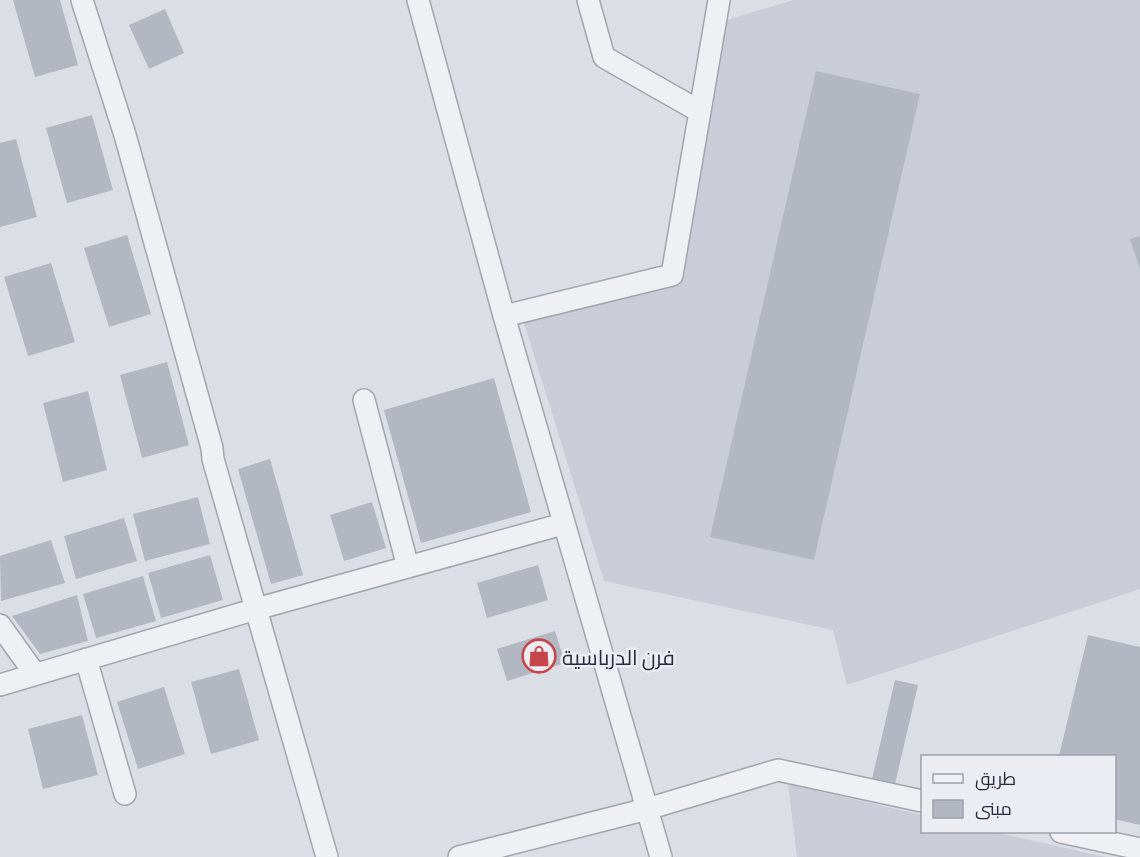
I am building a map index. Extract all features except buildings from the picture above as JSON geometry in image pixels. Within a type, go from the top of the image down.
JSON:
[{"type":"street","points":[[82,0],[124,135],[327,857]]},
{"type":"street","points":[[418,0],[504,316],[661,857]]},
{"type":"street","points":[[588,0],[604,57],[699,111]]},
{"type":"street","points":[[504,316],[672,274],[719,0]]},
{"type":"street","points":[[364,400],[408,567]]},
{"type":"street","points":[[0,685],[256,609],[563,524]]},
{"type":"street","points":[[0,625],[35,674]]},
{"type":"street","points":[[86,659],[125,794]]},
{"type":"street","points":[[459,857],[492,853],[778,770],[921,801]]},
{"type":"street","points":[[1070,833],[1140,849]]},
{"type":"shaded area","points":[[793,0],[1140,0],[1140,589],[847,685],[833,630],[604,581],[524,323],[672,274],[714,24]]},
{"type":"shaded area","points":[[788,784],[921,815],[921,833],[998,833],[1106,857],[797,857]]},
{"type":"place","name":"فرن الدرباسية","points":[[539,656]]}]
